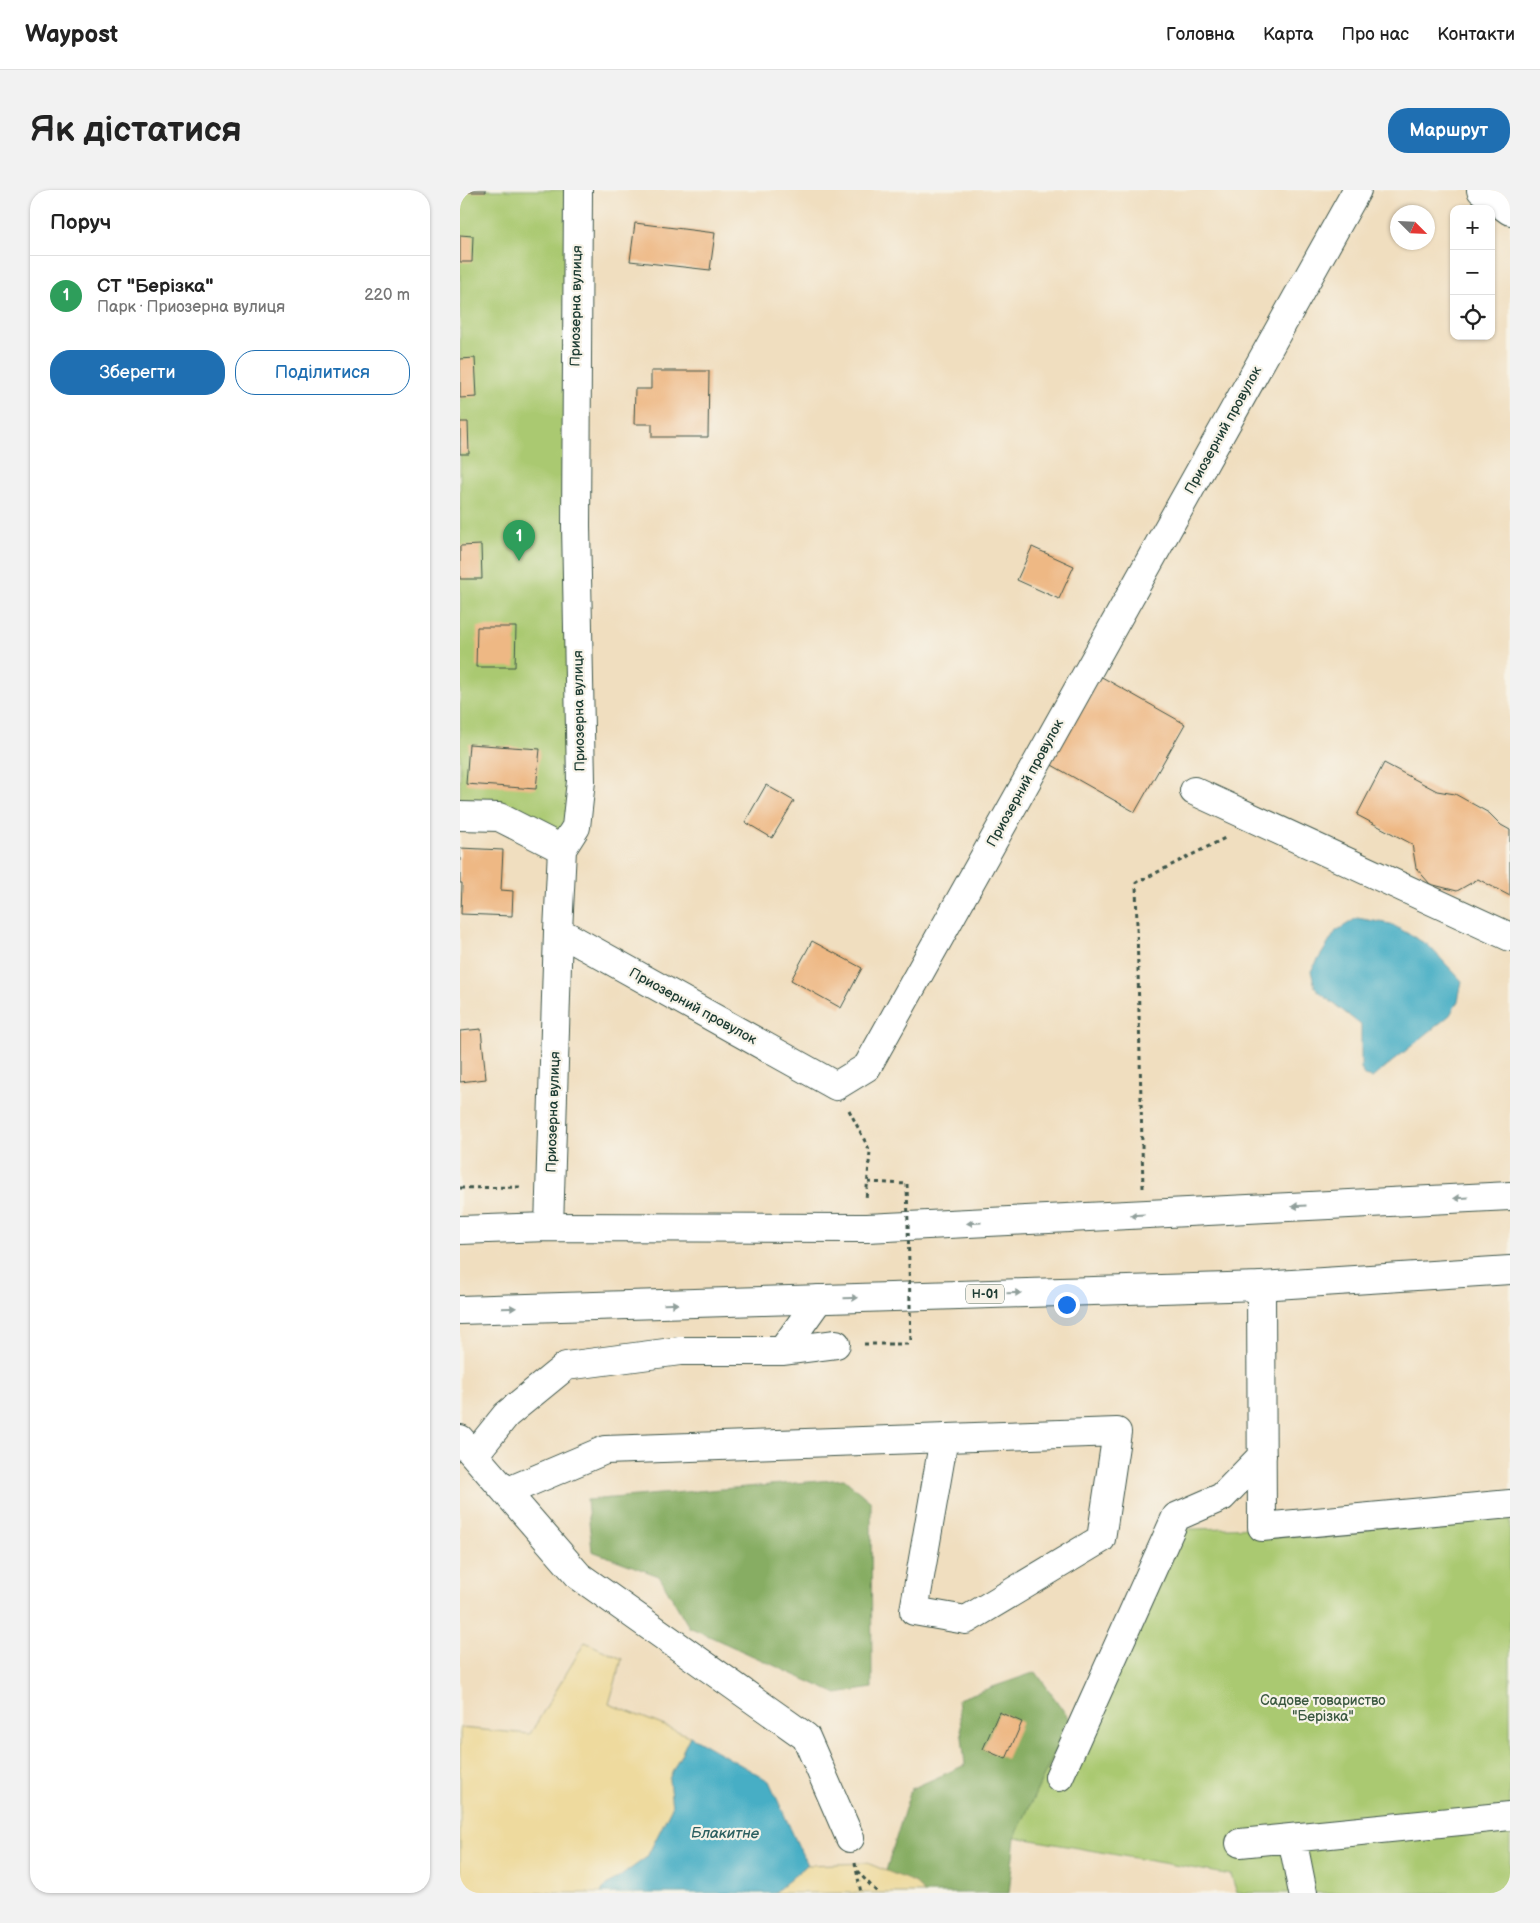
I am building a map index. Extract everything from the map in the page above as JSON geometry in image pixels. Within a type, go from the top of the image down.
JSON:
[{"type":"street","name":"Приозерна вулиця","points":[[550,1228],[562,849],[576,827],[581,781],[576,526],[578,190]]},
{"type":"street","name":"Приозерний провулок","points":[[558,931],[836,1086],[867,1067],[1357,190]]},
{"type":"street","points":[[1481,190],[1510,211]]},
{"type":"street","points":[[1194,791],[1510,937]]},
{"type":"street","points":[[460,816],[499,817],[562,849]]},
{"type":"street","points":[[460,1230],[550,1228],[867,1228],[1510,1196]]},
{"type":"street","name":"Н-01","points":[[460,1310],[1261,1286],[1510,1270]]},
{"type":"street","points":[[1261,1286],[1262,1527],[1510,1504]]},
{"type":"street","points":[[782,1351],[819,1299]]},
{"type":"street","points":[[836,1344],[782,1351],[680,1351],[566,1366],[467,1447],[579,1576],[806,1737],[850,1838]]},
{"type":"street","points":[[506,1492],[605,1450],[944,1438],[1118,1432],[1101,1538],[966,1620],[914,1611],[944,1438]]},
{"type":"street","points":[[1058,1776],[1176,1517],[1222,1497],[1262,1456]]},
{"type":"street","points":[[1240,1843],[1510,1816]]},
{"type":"street","points":[[1292,1838],[1304,1893]]},
{"type":"path","points":[[1143,1214],[1136,883],[1258,820]]},
{"type":"path","points":[[836,1086],[870,1151],[867,1228]]},
{"type":"path","points":[[836,1344],[911,1344],[907,1184],[868,1182]]},
{"type":"path","points":[[460,1188],[551,1187]]},
{"type":"path","points":[[856,1870],[878,1893]]},
{"type":"green space","points":[[460,190],[578,190],[581,781],[562,849],[460,816]]},
{"type":"green space","points":[[844,1479],[871,1502],[872,1688],[837,1694],[689,1627],[659,1576],[592,1551],[587,1500]]},
{"type":"green space","name":"Садове товариство \"Берізка\"","points":[[1510,1504],[1510,1893],[1237,1893],[1231,1875],[1015,1837],[1159,1530],[1262,1527]]},
{"type":"green space","points":[[1036,1672],[1070,1720],[1015,1837],[1009,1893],[923,1893],[916,1883],[886,1871],[911,1789],[965,1765],[958,1699]]},
{"type":"sand","points":[[585,1642],[622,1659],[609,1704],[690,1736],[669,1779],[672,1807],[647,1857],[603,1889],[601,1893],[460,1893],[460,1728],[530,1734]]},
{"type":"sand","points":[[867,1863],[916,1883],[923,1893],[774,1893],[807,1865]]},
{"type":"water","points":[[1357,918],[1391,924],[1428,945],[1462,981],[1458,1001],[1450,1015],[1372,1078],[1364,1076],[1361,1068],[1361,1025],[1320,993],[1315,987],[1311,971],[1336,931]]},
{"type":"water","name":"Блакитне","points":[[690,1736],[769,1781],[807,1865],[774,1893],[601,1893],[603,1889],[647,1857],[672,1807],[669,1779]]},
{"type":"building","points":[[460,190],[486,190],[486,192],[460,192]]},
{"type":"building","points":[[635,223],[715,233],[710,270],[630,261]]},
{"type":"building","points":[[460,235],[473,236],[472,262],[460,262]]},
{"type":"building","points":[[475,358],[477,397],[460,398],[460,359]]},
{"type":"building","points":[[651,371],[709,371],[708,437],[652,437],[652,424],[634,424],[635,389],[651,389]]},
{"type":"building","points":[[460,422],[468,422],[469,454],[460,454]]},
{"type":"building","points":[[481,545],[482,579],[460,579],[460,546]]},
{"type":"building","points":[[1032,547],[1074,566],[1059,599],[1017,580]]},
{"type":"building","points":[[477,627],[516,627],[515,667],[476,667]]},
{"type":"building","points":[[1100,676],[1185,724],[1135,812],[1050,764]]},
{"type":"building","points":[[469,744],[540,749],[536,789],[466,784]]},
{"type":"building","points":[[1384,763],[1437,791],[1455,794],[1489,813],[1501,825],[1510,830],[1510,896],[1478,879],[1457,891],[1430,884],[1416,868],[1412,844],[1357,815]]},
{"type":"building","points":[[766,785],[794,801],[772,838],[745,822]]},
{"type":"building","points":[[460,848],[503,850],[501,890],[513,891],[512,916],[461,914]]},
{"type":"building","points":[[812,941],[862,968],[841,1008],[791,980]]},
{"type":"building","points":[[481,1029],[486,1079],[460,1082],[460,1031]]},
{"type":"building","points":[[999,1712],[1022,1722],[1006,1759],[983,1749]]},
{"type":"place","name":"СТ \"Берізка\"","points":[[519,561]]}]
